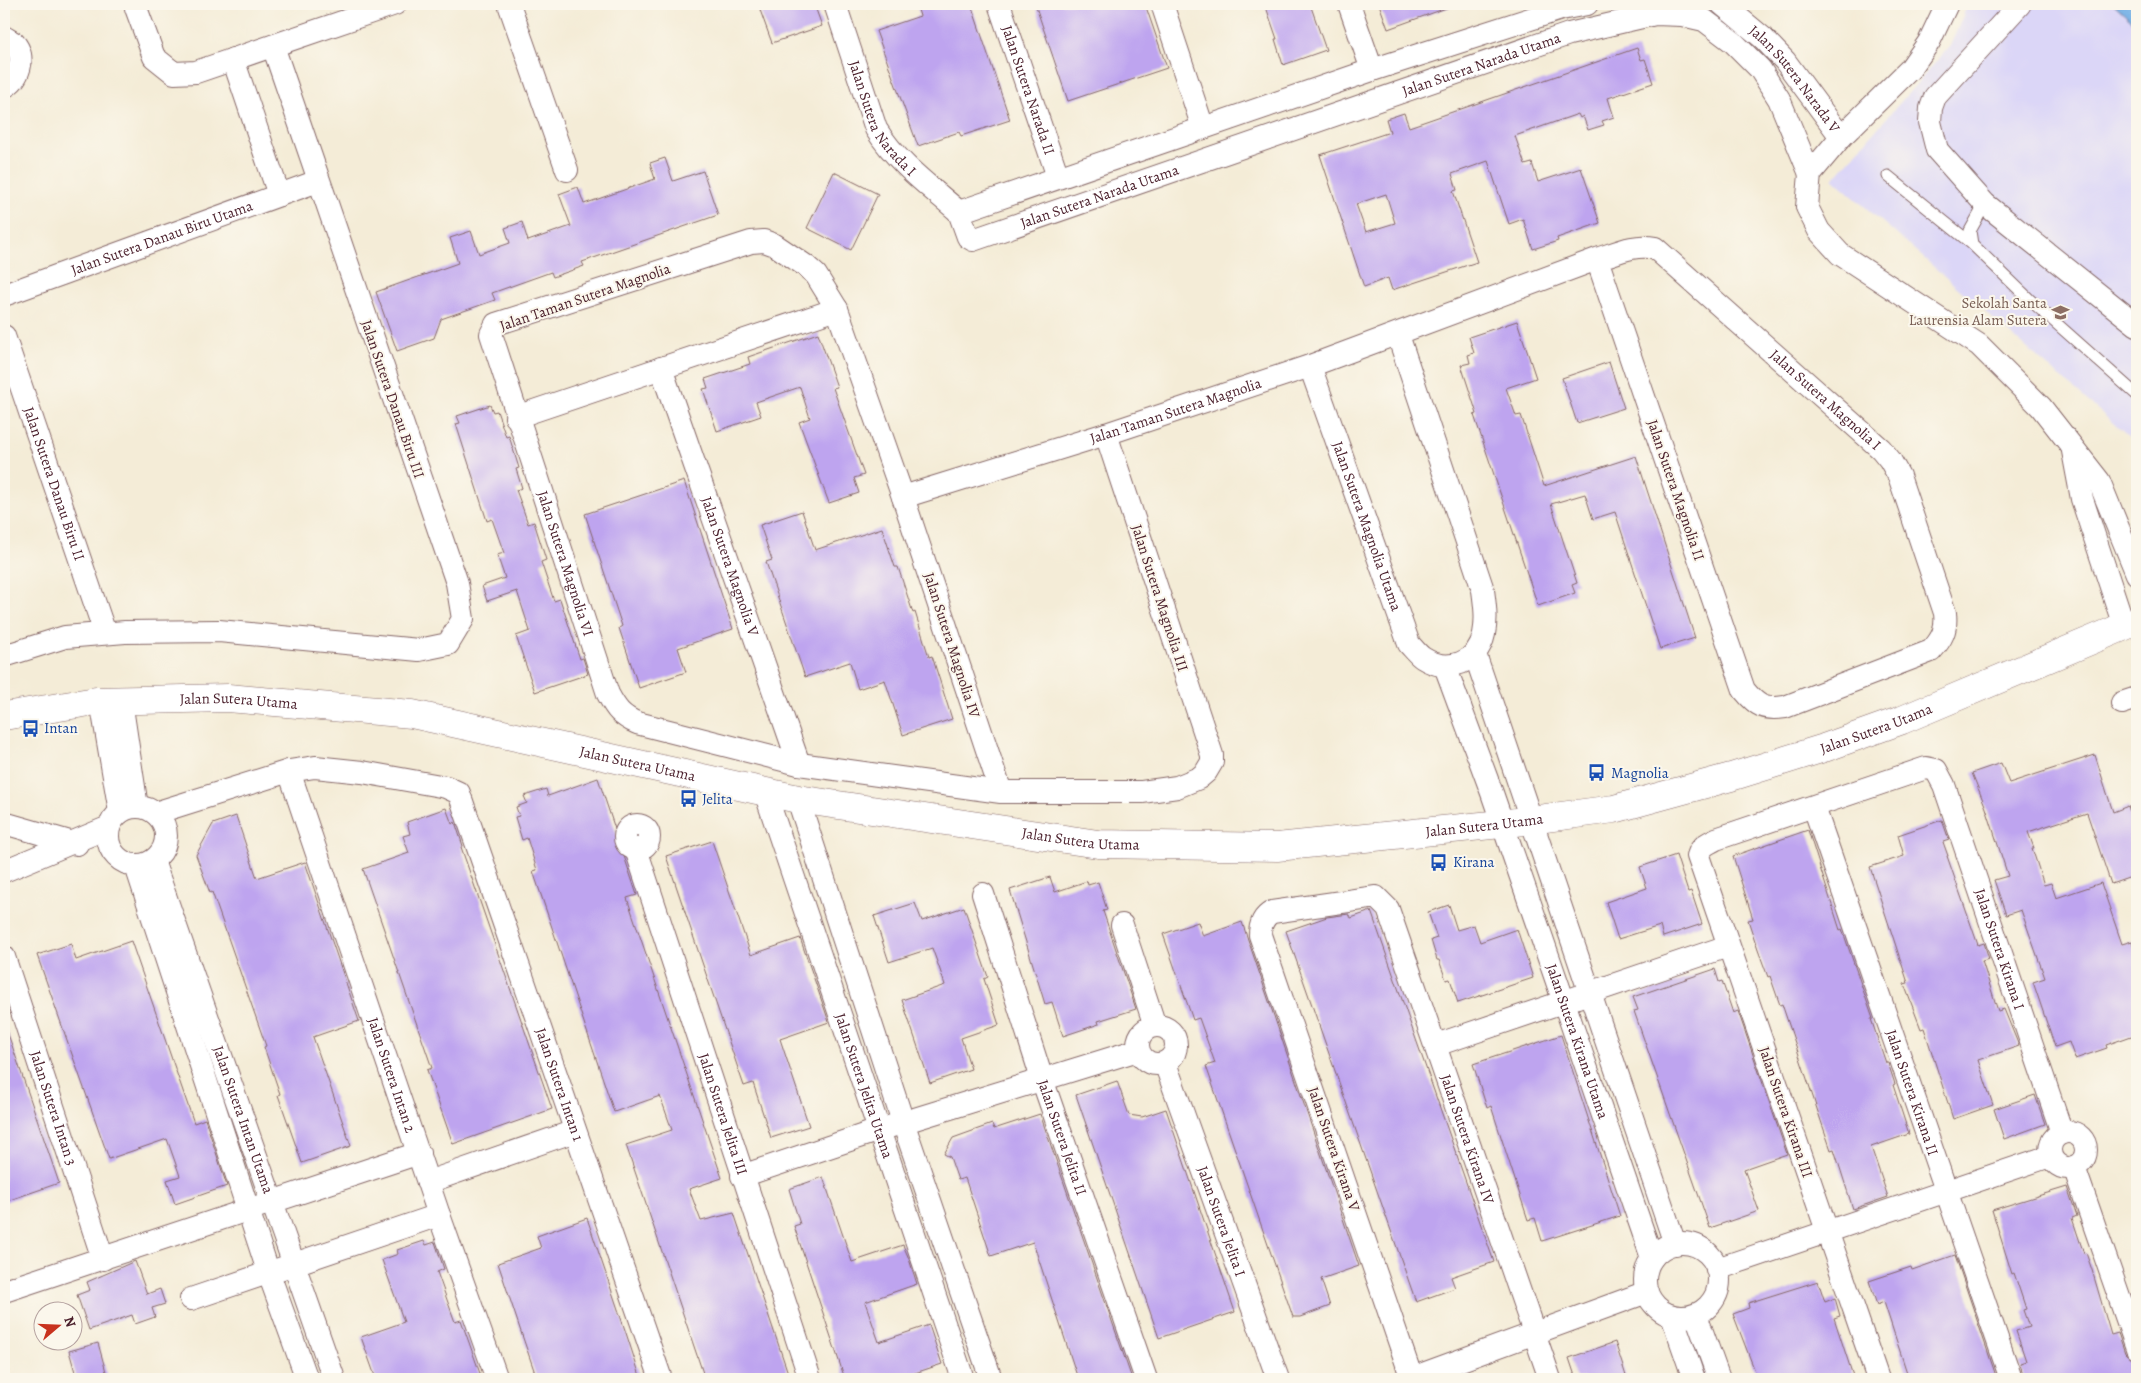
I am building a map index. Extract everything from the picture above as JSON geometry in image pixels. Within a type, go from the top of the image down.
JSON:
[{"type":"street","points":[[136,4],[154,57],[174,73],[196,72],[395,4]]},
{"type":"street","points":[[509,4],[567,170]]},
{"type":"street","name":"Jalan Sutera Narada I","points":[[835,4],[876,129],[899,160],[959,212]]},
{"type":"street","name":"Jalan Sutera Narada II","points":[[999,4],[1058,177]]},
{"type":"street","points":[[1162,4],[1203,128]]},
{"type":"street","points":[[1348,4],[1372,70]]},
{"type":"street","name":"Jalan Sutera Narada Utama","points":[[1587,4],[1560,6],[959,212],[968,237],[973,240],[1569,34],[1655,14],[1682,15],[1704,20],[1733,42],[1760,70],[1779,98],[1810,174]]},
{"type":"street","name":"Jalan Sutera Narada V","points":[[1722,4],[1763,38],[1785,60],[1841,137]]},
{"type":"street","points":[[1947,4],[1929,42],[1910,69],[1841,137],[1810,174],[1807,206],[1819,232],[1840,254],[1979,345],[2041,407],[2099,481],[2137,574]]},
{"type":"street","points":[[2020,4],[1935,97],[1931,108],[1930,122],[1938,150],[1985,204],[2137,325]]},
{"type":"street","points":[[1560,6],[1569,34]]},
{"type":"street","points":[[4,37],[14,44],[20,56],[20,71],[12,83],[4,87]]},
{"type":"street","name":"Jalan Sutera Danau Biru III","points":[[105,633],[219,631],[420,650],[448,644],[463,619],[456,583],[273,46]]},
{"type":"street","points":[[233,59],[279,195]]},
{"type":"street","name":"Jalan Sutera Danau Biru Utama","points":[[4,295],[318,181]]},
{"type":"street","name":"Jalan Taman Sutera Magnolia","points":[[516,418],[491,334],[496,324],[751,242],[764,241],[775,245],[806,266],[816,275],[837,309],[903,497],[1106,434],[1310,366],[1634,246]]},
{"type":"street","name":"Jalan Sutera Magnolia I","points":[[1634,246],[1645,245],[1655,248],[1881,449],[1899,476],[1945,613],[1946,625],[1941,640],[1931,651],[1785,707],[1769,709]]},
{"type":"street","name":"Jalan Sutera Magnolia II","points":[[1597,259],[1744,690],[1754,702],[1769,709]]},
{"type":"street","points":[[516,418],[837,309]]},
{"type":"street","points":[[1398,335],[1483,590],[1486,613],[1484,634],[1475,654],[1460,664],[1445,666],[1501,824]]},
{"type":"street","name":"Jalan Sutera Danau Biru II","points":[[4,339],[105,633]]},
{"type":"street","name":"Jalan Sutera Magnolia Utama","points":[[1310,366],[1409,644],[1423,658],[1445,666]]},
{"type":"street","name":"Jalan Sutera Magnolia V","points":[[661,368],[799,764]]},
{"type":"street","name":"Jalan Sutera Magnolia VI","points":[[516,418],[608,694],[617,710],[637,723],[799,764]]},
{"type":"street","name":"Jalan Sutera Magnolia III","points":[[1001,792],[1142,792],[1177,787],[1199,778],[1212,762],[1212,755],[1106,434]]},
{"type":"street","points":[[2072,448],[2082,499],[2130,624]]},
{"type":"street","name":"Jalan Sutera Magnolia IV","points":[[903,497],[1001,792]]},
{"type":"street","name":"Jalan Sutera Utama","points":[[4,716],[111,701],[228,698],[412,714],[798,799],[1098,844],[1277,847],[1501,824],[1614,809],[1731,777],[1824,748],[1902,720],[2130,624]]},
{"type":"street","points":[[4,656],[65,637],[105,633]]},
{"type":"street","points":[[1475,654],[1531,819]]},
{"type":"street","points":[[111,701],[137,818],[166,837],[164,846],[145,863],[119,860],[113,853],[108,836],[137,818]]},
{"type":"street","points":[[799,764],[1001,792]]},
{"type":"street","name":"Jalan Sutera Intan 1","points":[[290,771],[316,767],[338,768],[446,787],[461,797],[661,1379]]},
{"type":"street","name":"Jalan Sutera Kirana I","points":[[1814,807],[1926,768],[1933,768],[1940,774],[2062,1133]]},
{"type":"street","points":[[4,871],[137,818],[290,771]]},
{"type":"street","name":"Jalan Sutera Intan 2","points":[[290,771],[496,1379]]},
{"type":"street","name":"Jalan Sutera Jelita Utama","points":[[765,792],[963,1379]]},
{"type":"street","name":"Jalan Sutera Jelita Utama","points":[[798,799],[903,1122],[991,1379]]},
{"type":"street","name":"Jalan Sutera Kirana III","points":[[1814,807],[1716,839],[1704,846],[1698,856],[1878,1379]]},
{"type":"street","name":"Jalan Sutera Kirana II","points":[[1814,807],[1945,1192],[2011,1379]]},
{"type":"street","name":"Jalan Sutera Kirana Utama","points":[[1531,819],[1675,1244]]},
{"type":"street","points":[[4,823],[113,853]]},
{"type":"street","name":"Jalan Sutera Kirana Utama","points":[[1501,824],[1652,1258]]},
{"type":"street","name":"Jalan Sutera Jelita III","points":[[636,849],[810,1379]]},
{"type":"street","name":"Jalan Sutera Intan Utama","points":[[145,863],[272,1203],[334,1379]]},
{"type":"street","name":"Jalan Sutera Intan Utama","points":[[145,863],[248,1210],[307,1379]]},
{"type":"street","name":"Jalan Sutera Jelita II","points":[[983,894],[1042,1079],[1146,1379]]},
{"type":"street","name":"Jalan Sutera Kirana IV","points":[[1264,919],[1272,912],[1376,897],[1388,909],[1550,1379]]},
{"type":"street","name":"Jalan Sutera Kirana V","points":[[1264,919],[1260,935],[1412,1379]]},
{"type":"street","points":[[1122,926],[1155,1026]]},
{"type":"street","points":[[1436,1045],[1728,946]]},
{"type":"street","points":[[822,959],[849,952]]},
{"type":"street","name":"Jalan Sutera Intan 3","points":[[4,957],[104,1259]]},
{"type":"street","points":[[1155,1026],[1164,1027],[1172,1033],[1176,1041],[1176,1050],[1172,1058],[1165,1063],[1154,1065],[1144,1060],[1138,1050],[1139,1039],[1145,1030],[1155,1026]]},
{"type":"street","points":[[742,1176],[903,1122],[1138,1050]]},
{"type":"street","name":"Jalan Sutera Jelita I","points":[[1165,1063],[1278,1379]]},
{"type":"street","points":[[428,1182],[575,1131]]},
{"type":"street","points":[[2070,1132],[2078,1135],[2086,1148],[2085,1156],[2074,1168],[2064,1168],[2056,1164],[2050,1156],[2052,1142],[2056,1136],[2062,1133],[2070,1132]]},
{"type":"street","points":[[4,1291],[419,1153]]},
{"type":"street","points":[[1717,1269],[2050,1156]]},
{"type":"street","points":[[2074,1168],[2137,1348]]},
{"type":"street","points":[[191,1299],[439,1215]]},
{"type":"street","points":[[1675,1244],[1696,1246],[1712,1259],[1717,1269],[1719,1282],[1715,1296],[1707,1307],[1696,1315],[1684,1317],[1672,1316],[1661,1311],[1652,1303],[1647,1292],[1645,1275],[1652,1258],[1662,1249],[1675,1244]]},
{"type":"street","points":[[1412,1379],[1647,1292]]},
{"type":"street","points":[[1696,1315],[1719,1379]]},
{"type":"street","points":[[1672,1316],[1694,1379]]},
{"type":"lane","points":[[1888,176],[1972,244],[2029,299],[2137,395]]},
{"type":"lane","points":[[1972,244],[1970,231],[1985,204]]},
{"type":"shaded area","name":"Sekolah Santa Laurensia Alam Sutera","points":[[1968,4],[2137,4],[2137,444],[1833,179],[1950,46]]},
{"type":"water","points":[[2114,4],[2137,4],[2137,25]]},
{"type":"building","points":[[778,4],[814,4],[822,26],[772,43],[760,10]]},
{"type":"building","points":[[916,4],[971,4],[1010,120],[961,136],[959,132],[918,146],[876,31],[920,16]]},
{"type":"building","points":[[1035,4],[1145,4],[1167,68],[1068,101]]},
{"type":"building","points":[[1265,4],[1310,4],[1326,50],[1283,65],[1275,39],[1277,39]]},
{"type":"building","points":[[1379,4],[1452,4],[1452,6],[1388,29]]},
{"type":"building","points":[[1637,48],[1641,60],[1645,59],[1653,83],[1608,98],[1614,117],[1602,121],[1604,125],[1588,130],[1583,116],[1580,118],[1578,114],[1515,136],[1525,165],[1532,163],[1538,182],[1581,168],[1600,223],[1557,238],[1558,241],[1533,249],[1523,219],[1509,224],[1488,161],[1452,174],[1457,190],[1453,191],[1477,262],[1392,290],[1388,278],[1364,287],[1320,155],[1390,132],[1386,119],[1404,113],[1409,127]],"holes":[[[1386,194],[1395,223],[1366,232],[1356,204]]]},
{"type":"building","points":[[665,158],[673,181],[703,171],[718,215],[582,262],[584,266],[553,277],[551,272],[492,293],[495,300],[441,319],[434,338],[397,351],[376,292],[458,263],[450,238],[471,231],[479,254],[510,243],[505,228],[522,222],[528,241],[571,226],[559,194],[578,187],[584,204],[655,179],[650,163]]},
{"type":"building","points":[[834,172],[878,194],[851,250],[807,228]]},
{"type":"building","points":[[1517,321],[1536,378],[1506,388],[1516,416],[1521,415],[1544,486],[1636,456],[1695,638],[1660,649],[1615,512],[1593,519],[1585,494],[1551,504],[1577,583],[1572,585],[1575,593],[1538,606],[1474,415],[1477,414],[1461,365],[1470,363],[1468,355],[1474,353],[1469,337]]},
{"type":"building","points":[[818,333],[837,387],[833,388],[864,475],[854,478],[859,493],[829,503],[799,422],[810,418],[800,387],[756,402],[761,416],[717,431],[703,389],[708,388],[705,379],[750,364],[748,357]]},
{"type":"building","points":[[1609,362],[1624,408],[1577,423],[1562,378]]},
{"type":"building","points":[[490,405],[493,412],[497,411],[506,437],[509,436],[519,468],[516,469],[522,488],[516,490],[528,524],[534,522],[546,560],[541,562],[554,601],[560,599],[580,659],[583,658],[588,674],[535,692],[516,636],[530,631],[517,591],[487,601],[482,586],[505,578],[497,555],[504,553],[492,519],[487,521],[456,424],[460,423],[457,416]]},
{"type":"building","points":[[684,481],[733,629],[678,648],[686,672],[639,688],[619,628],[622,626],[585,514]]},
{"type":"building","points":[[802,511],[815,550],[882,528],[895,567],[898,567],[913,613],[915,612],[929,657],[932,656],[952,719],[903,735],[885,680],[858,689],[850,662],[805,677],[766,562],[772,560],[760,525]]},
{"type":"building","points":[[2095,755],[2113,812],[2128,806],[2137,833],[2137,875],[2111,884],[2087,813],[2028,832],[2044,885],[2051,883],[2056,898],[2101,883],[2122,944],[2132,941],[2137,958],[2137,1034],[2106,1045],[2107,1048],[2075,1059],[2069,1042],[2055,1047],[2033,982],[2045,978],[2021,910],[2006,915],[1994,880],[2008,876],[1986,808],[1972,773],[2001,763],[2009,783]]},
{"type":"building","points":[[598,778],[637,895],[627,898],[722,1178],[689,1189],[701,1221],[734,1213],[790,1379],[705,1379],[626,1145],[672,1130],[660,1096],[614,1112],[533,871],[537,870],[527,838],[522,840],[515,817],[519,816],[516,807],[527,803],[524,796],[546,789],[548,796]]},
{"type":"building","points":[[446,808],[452,824],[455,822],[463,846],[461,847],[552,1109],[453,1144],[427,1070],[432,1068],[363,869],[409,853],[403,836],[410,834],[407,822]]},
{"type":"building","points":[[236,816],[257,878],[305,862],[359,1021],[313,1037],[351,1146],[302,1163],[278,1095],[280,1094],[264,1047],[266,1046],[212,892],[210,893],[196,855],[213,824]]},
{"type":"building","points":[[1942,820],[1949,840],[1943,842],[1947,856],[1978,945],[1984,943],[1989,959],[1982,961],[1998,1011],[2004,1009],[2019,1046],[1978,1060],[1993,1105],[1953,1119],[1924,1028],[1921,1029],[1904,984],[1908,983],[1870,867],[1904,856],[1898,835]]},
{"type":"building","points":[[1808,830],[1840,930],[1842,929],[1886,1063],[1888,1063],[1895,1084],[1893,1085],[1909,1134],[1871,1147],[1888,1197],[1853,1209],[1834,1149],[1831,1150],[1782,1004],[1780,1005],[1758,950],[1748,920],[1753,919],[1733,856]]},
{"type":"building","points":[[712,841],[751,955],[800,938],[829,1022],[780,1039],[809,1126],[771,1138],[753,1083],[744,1086],[666,856]]},
{"type":"building","points":[[1676,855],[1688,892],[1691,891],[1702,924],[1663,937],[1660,926],[1618,939],[1606,902],[1647,888],[1640,867]]},
{"type":"building","points":[[1050,877],[1055,892],[1087,881],[1088,885],[1098,882],[1107,910],[1103,911],[1136,1009],[1098,1021],[1099,1024],[1063,1036],[1052,1002],[1045,1004],[1010,890]]},
{"type":"building","points":[[915,903],[922,921],[964,907],[988,977],[984,979],[999,1025],[961,1038],[971,1069],[930,1083],[902,1000],[945,985],[940,970],[932,948],[889,962],[874,916]]},
{"type":"building","points":[[1449,905],[1457,930],[1474,925],[1480,942],[1517,929],[1533,978],[1458,1003],[1450,979],[1446,980],[1439,960],[1437,960],[1431,940],[1437,938],[1428,912]]},
{"type":"building","points":[[1371,911],[1494,1262],[1451,1277],[1455,1288],[1416,1302],[1286,931],[1327,917],[1349,914],[1351,918]]},
{"type":"building","points":[[1198,922],[1203,936],[1242,922],[1359,1266],[1321,1279],[1330,1306],[1300,1317],[1293,1317],[1206,1066],[1215,1063],[1199,1018],[1193,1020],[1163,934]]},
{"type":"building","points":[[131,941],[194,1123],[205,1119],[227,1186],[175,1204],[167,1180],[180,1176],[167,1139],[109,1159],[37,955],[71,944],[76,960]]},
{"type":"building","points":[[1715,969],[1719,982],[1722,981],[1733,1013],[1738,1011],[1787,1154],[1744,1169],[1759,1211],[1710,1228],[1634,1011],[1638,1010],[1633,997]]},
{"type":"building","points":[[4,1028],[6,1028],[59,1183],[4,1202]]},
{"type":"building","points":[[1561,1035],[1620,1216],[1542,1241],[1535,1218],[1528,1220],[1491,1106],[1487,1108],[1473,1064]]},
{"type":"building","points":[[1117,1081],[1129,1115],[1142,1117],[1166,1109],[1235,1312],[1159,1338],[1076,1095]]},
{"type":"building","points":[[2035,1095],[2045,1124],[2004,1139],[1994,1109]]},
{"type":"building","points":[[1040,1114],[1132,1379],[1078,1379],[1033,1242],[991,1256],[965,1178],[958,1180],[950,1157],[944,1154],[953,1138],[992,1124],[994,1129]]},
{"type":"building","points":[[823,1177],[852,1262],[903,1245],[909,1259],[917,1284],[865,1302],[879,1342],[929,1325],[942,1364],[897,1379],[845,1379],[794,1226],[800,1224],[789,1189]]},
{"type":"building","points":[[2067,1187],[2077,1216],[2072,1218],[2084,1254],[2086,1253],[2092,1270],[2111,1335],[2118,1333],[2125,1353],[2133,1360],[2137,1379],[2024,1379],[2020,1363],[2026,1361],[2016,1331],[2029,1327],[2023,1310],[2026,1309],[2014,1273],[2012,1274],[1992,1210]]},
{"type":"building","points":[[587,1218],[641,1379],[537,1379],[522,1335],[498,1263],[541,1248],[537,1236]]},
{"type":"building","points":[[424,1241],[426,1245],[435,1242],[444,1269],[437,1272],[455,1322],[461,1320],[482,1379],[376,1379],[361,1337],[404,1322],[382,1260],[398,1254],[397,1250]]},
{"type":"building","points":[[1955,1255],[1997,1379],[1909,1379],[1884,1302],[1877,1305],[1869,1281],[1911,1267],[1912,1270]]},
{"type":"building","points":[[135,1261],[147,1294],[160,1289],[165,1304],[152,1308],[155,1317],[135,1324],[132,1315],[89,1330],[82,1310],[82,1300],[79,1300],[77,1295],[90,1290],[87,1282]]},
{"type":"building","points":[[1818,1281],[1825,1302],[1835,1298],[1840,1316],[1834,1318],[1854,1379],[1758,1379],[1733,1314],[1749,1308],[1748,1303]]},
{"type":"building","points":[[1615,1342],[1627,1379],[1576,1379],[1569,1358]]},
{"type":"building","points":[[98,1343],[108,1379],[77,1379],[69,1351],[82,1350],[82,1347]]},
{"type":"place","name":"Sekolah Santa Laurensia Alam Sutera","points":[[2061,312]]},
{"type":"place","name":"Intan","points":[[30,728]]},
{"type":"place","name":"Magnolia","points":[[1597,773]]},
{"type":"place","name":"Jelita","points":[[688,799]]},
{"type":"place","name":"Kirana","points":[[1439,862]]}]
